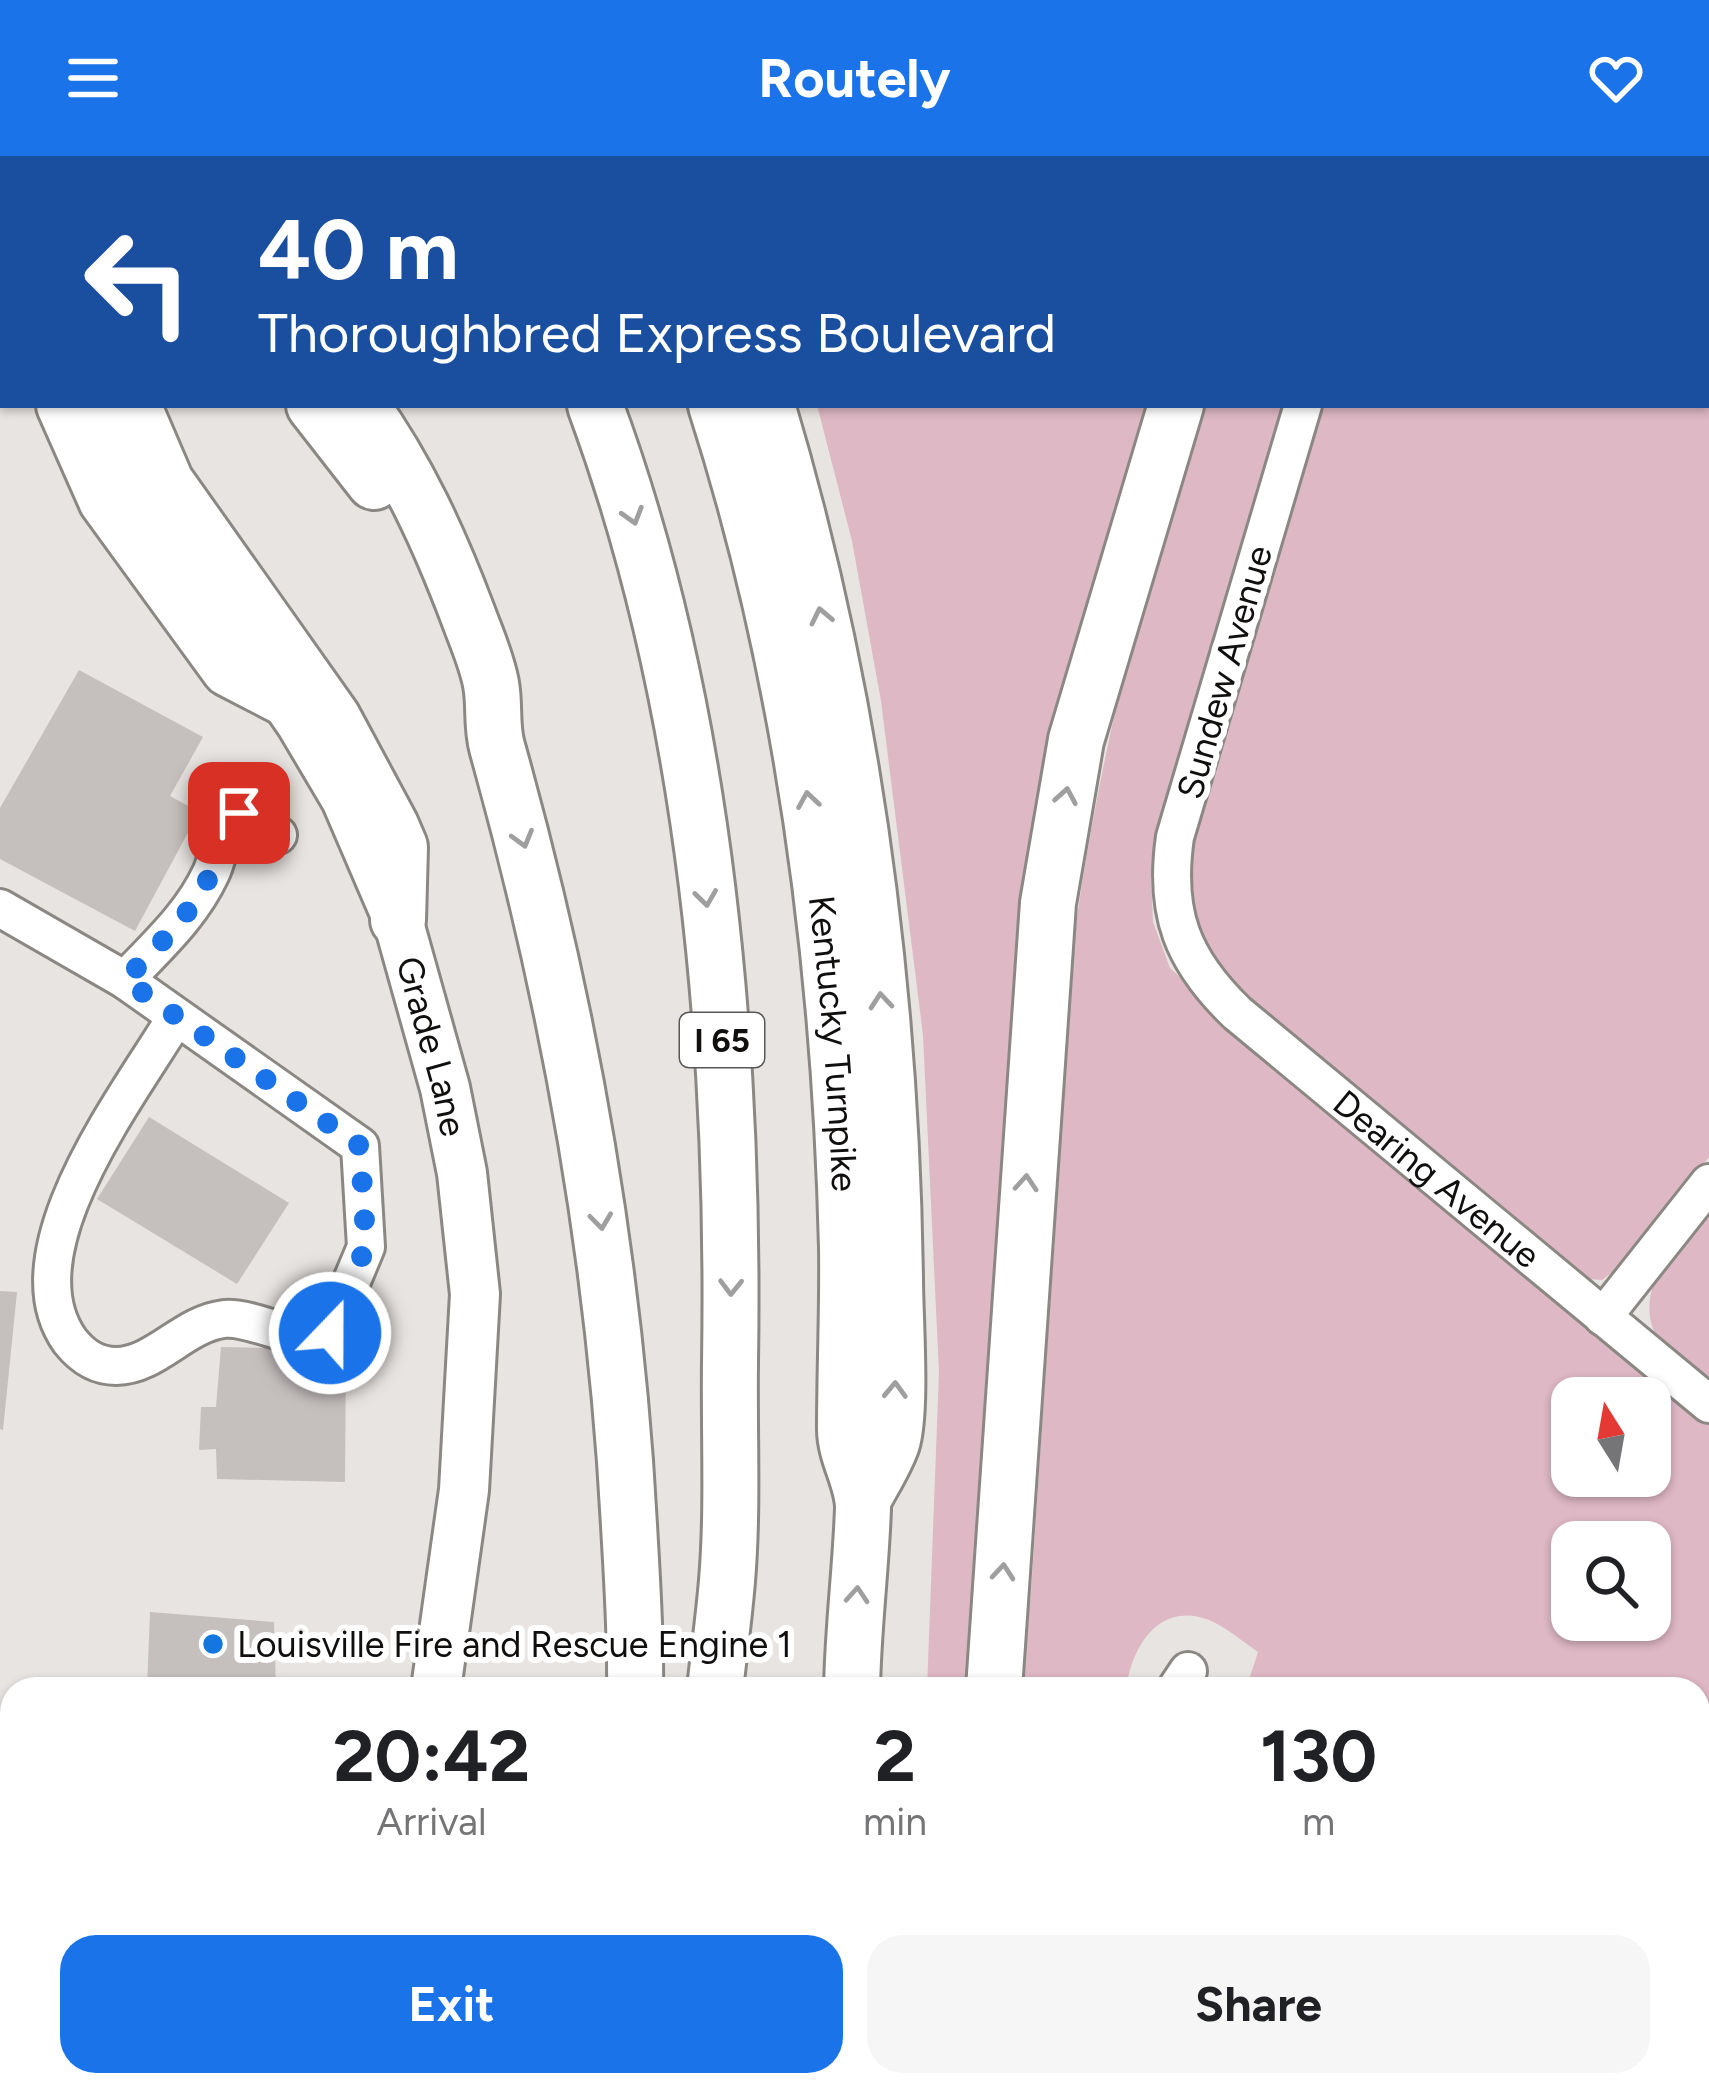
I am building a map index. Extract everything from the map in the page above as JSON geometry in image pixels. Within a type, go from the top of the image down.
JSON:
[{"type":"highway","points":[[65,408],[106,500],[229,669],[283,697]]},
{"type":"highway","points":[[134,408],[166,482],[333,718],[391,826],[400,847],[398,920]]},
{"type":"highway","points":[[316,408],[373,478],[407,538],[467,693],[491,726]]},
{"type":"highway","points":[[364,408],[387,440],[443,550],[492,686],[491,726],[547,934],[597,1190],[620,1381],[634,1677]]},
{"type":"highway","name":"I 65","points":[[596,408],[643,550],[671,664],[718,1001],[733,1202],[728,1577],[716,1677]]},
{"type":"highway","name":"Kentucky Turnpike","points":[[717,408],[758,553],[786,680],[818,870],[842,1123],[847,1251],[845,1445],[863,1500],[853,1677]]},
{"type":"highway","points":[[768,408],[803,536],[835,683],[864,850],[879,977],[892,1169],[896,1363],[893,1439],[863,1500]]},
{"type":"highway","points":[[995,1677],[1048,903],[1076,740],[1175,408]]},
{"type":"main road","name":"Grade Lane","points":[[107,408],[131,475],[283,697],[346,800],[398,920],[445,1088],[462,1172],[476,1294],[464,1490],[438,1677]]},
{"type":"street","name":"Sundew Avenue","points":[[1183,941],[1171,893],[1175,837],[1302,408]]},
{"type":"street","points":[[125,980],[188,915],[212,871],[228,820],[239,813],[278,835]]},
{"type":"street","points":[[0,908],[125,980],[360,1146],[366,1246],[330,1333],[313,1341],[227,1318],[187,1331],[143,1361],[97,1364],[78,1352],[62,1329],[52,1292],[58,1232],[70,1193],[176,1017]]},
{"type":"street","name":"Dearing Avenue","points":[[1183,941],[1205,979],[1237,1013],[1709,1404]]},
{"type":"street","points":[[1603,1317],[1709,1183]]},
{"type":"shaded area","points":[[818,408],[1145,408],[1112,526],[973,1677],[927,1677],[939,1372],[923,1035],[881,701],[852,541]]},
{"type":"shaded area","points":[[1194,408],[1289,408],[1160,829],[1151,878],[1153,922],[1170,968],[1251,1042],[1656,1377],[1551,1377],[1551,1497],[1671,1497],[1671,1390],[1709,1421],[1709,1677],[1250,1677],[1258,1652],[1215,1623],[1191,1616],[1162,1622],[1151,1632],[1128,1677],[1021,1677],[1074,940],[1110,737]]},
{"type":"shaded area","points":[[1314,408],[1709,408],[1709,1157],[1623,1264],[1602,1280],[1578,1278],[1212,973],[1185,897],[1187,843]]},
{"type":"shaded area","points":[[1709,1200],[1709,1386],[1660,1342],[1651,1323],[1650,1304],[1662,1266]]},
{"type":"building","points":[[79,670],[203,737],[170,796],[199,812],[135,931],[0,859],[0,808]]},
{"type":"building","points":[[149,1117],[289,1203],[237,1284],[97,1199]]},
{"type":"building","points":[[0,1291],[17,1292],[3,1430],[0,1429]]},
{"type":"building","points":[[221,1347],[346,1350],[345,1482],[217,1479],[216,1449],[199,1450],[201,1407],[216,1407]]},
{"type":"building","name":"Louisville Fire and Rescue Engine 1","points":[[150,1612],[274,1622],[276,1677],[147,1677]]},
{"type":"place","name":"Louisville Fire and Rescue Engine 1","points":[[213,1644]]},
{"type":"route","points":[[239,813],[228,820],[212,871],[188,915],[125,980],[360,1146],[366,1246],[330,1333]]}]
